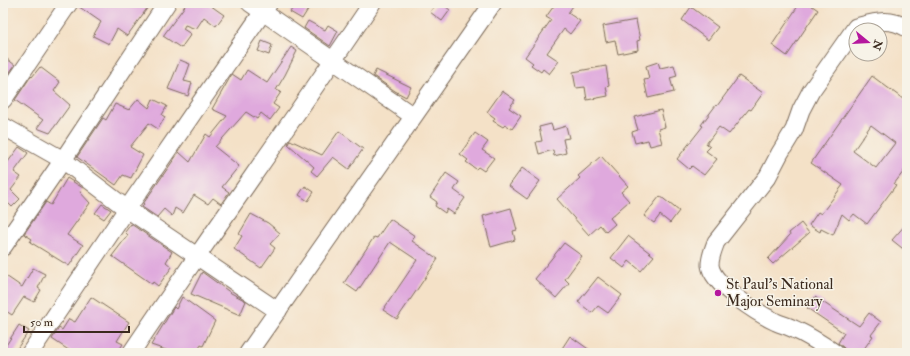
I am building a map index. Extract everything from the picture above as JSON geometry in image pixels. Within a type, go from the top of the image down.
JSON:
[{"type":"street","points":[[3,100],[69,3]]},
{"type":"street","points":[[3,247],[63,160],[167,3]]},
{"type":"street","points":[[131,353],[196,256],[372,3]]},
{"type":"street","points":[[248,353],[493,3]]},
{"type":"street","points":[[30,353],[261,6],[333,61],[413,116]]},
{"type":"street","points":[[835,353],[797,330],[775,321],[757,311],[728,291],[716,279],[713,273],[710,266],[711,254],[716,242],[768,176],[794,130],[801,110],[811,91],[856,27],[889,21],[907,28]]},
{"type":"street","points":[[3,126],[63,160],[126,209],[278,311]]},
{"type":"building","points":[[79,3],[151,3],[127,36],[117,29],[109,44],[93,36],[101,22],[78,6]]},
{"type":"building","points":[[187,3],[207,3],[224,15],[216,26],[204,17],[196,29],[185,25],[183,29],[191,34],[181,48],[163,36]]},
{"type":"building","points":[[296,3],[312,3],[302,19],[290,12]]},
{"type":"building","points":[[437,3],[441,3],[450,10],[442,21],[430,12]]},
{"type":"building","points":[[556,3],[575,3],[568,13],[580,21],[570,34],[564,29],[547,53],[559,61],[549,74],[543,69],[541,72],[531,65],[533,63],[525,57],[551,20],[546,17]]},
{"type":"building","points":[[800,3],[808,3],[818,10],[787,56],[772,45]]},
{"type":"building","points":[[691,7],[718,27],[708,40],[682,20]]},
{"type":"building","points":[[636,20],[640,40],[637,41],[638,50],[618,54],[615,40],[606,42],[603,26]]},
{"type":"building","points":[[308,21],[325,30],[328,25],[338,31],[330,46],[304,28]]},
{"type":"building","points":[[262,41],[272,45],[269,55],[258,51]]},
{"type":"building","points":[[291,47],[297,51],[276,90],[281,92],[273,104],[279,108],[270,120],[261,113],[257,119],[246,112],[215,147],[239,166],[222,187],[229,192],[221,204],[213,198],[208,204],[194,195],[183,213],[175,208],[172,216],[164,209],[157,217],[142,207],[179,152],[190,162],[206,134],[210,137],[227,116],[212,109],[232,74],[241,80],[247,70],[267,83]]},
{"type":"building","points":[[3,56],[15,65],[7,76],[3,72]]},
{"type":"building","points":[[180,60],[190,64],[184,81],[192,83],[188,96],[168,89]]},
{"type":"building","points":[[658,62],[660,68],[674,65],[677,76],[670,78],[674,92],[648,98],[644,80],[649,79],[646,66]]},
{"type":"building","points":[[606,66],[609,86],[606,87],[608,96],[587,100],[585,87],[576,88],[573,72]]},
{"type":"building","points":[[40,67],[60,82],[54,91],[70,105],[50,133],[37,128],[43,120],[15,100],[31,76],[32,77]]},
{"type":"building","points":[[376,70],[411,87],[406,97],[373,76]]},
{"type":"building","points":[[739,76],[763,93],[751,110],[749,109],[729,134],[719,127],[706,144],[710,147],[706,151],[717,159],[704,175],[692,166],[689,169],[677,159]]},
{"type":"building","points":[[872,76],[907,102],[907,167],[894,184],[896,185],[867,224],[854,214],[849,220],[842,214],[833,235],[821,229],[820,232],[809,225],[818,212],[821,214],[843,185],[811,163]],"holes":[[[871,125],[895,143],[876,168],[853,151]]]},
{"type":"building","points":[[502,91],[515,100],[509,108],[521,116],[512,129],[505,125],[503,127],[493,121],[495,118],[487,112]]},
{"type":"building","points":[[138,99],[149,108],[153,99],[167,106],[162,115],[165,117],[158,129],[149,123],[130,147],[143,155],[131,178],[123,175],[116,185],[77,157],[103,118],[106,120],[115,104],[129,110]]},
{"type":"building","points":[[661,110],[665,127],[658,129],[662,143],[650,146],[648,140],[635,143],[632,132],[638,130],[634,117]]},
{"type":"building","points":[[551,124],[553,130],[566,126],[569,138],[563,139],[566,153],[554,156],[553,150],[539,154],[536,142],[542,141],[539,127]]},
{"type":"building","points":[[339,131],[363,149],[349,169],[333,157],[317,176],[311,171],[314,167],[288,144],[290,140],[322,155]]},
{"type":"building","points":[[475,133],[488,142],[482,150],[494,158],[484,171],[478,167],[476,169],[466,162],[468,160],[460,154]]},
{"type":"building","points":[[19,147],[28,153],[14,172],[21,177],[11,190],[20,199],[12,207],[4,199],[3,201],[3,164],[5,166]]},
{"type":"building","points":[[601,156],[628,186],[621,192],[629,201],[610,218],[615,224],[606,232],[600,225],[589,235],[557,199],[580,178],[578,176]]},
{"type":"building","points":[[522,168],[540,181],[527,199],[509,186]]},
{"type":"building","points":[[446,173],[459,182],[454,190],[465,198],[454,214],[447,209],[445,213],[435,206],[437,202],[430,197]]},
{"type":"building","points":[[67,178],[83,188],[80,192],[90,203],[67,235],[83,245],[69,266],[30,242],[32,239],[24,234],[46,202],[51,205]]},
{"type":"building","points":[[305,186],[314,192],[308,201],[299,195]]},
{"type":"building","points":[[660,196],[679,211],[670,223],[660,215],[654,223],[644,216]]},
{"type":"building","points":[[102,204],[111,210],[104,219],[95,213]]},
{"type":"building","points":[[511,208],[517,230],[513,231],[515,240],[491,247],[483,216]]},
{"type":"building","points":[[251,214],[268,223],[280,233],[270,244],[275,248],[261,268],[234,249],[242,236],[239,234]]},
{"type":"building","points":[[390,219],[415,236],[412,241],[438,259],[397,319],[383,310],[417,260],[390,242],[357,292],[344,283],[374,237],[377,238]]},
{"type":"building","points":[[801,223],[809,233],[773,264],[768,259],[790,235],[789,233]]},
{"type":"building","points":[[907,223],[907,252],[892,240]]},
{"type":"building","points":[[131,224],[172,252],[166,262],[172,267],[158,286],[153,282],[152,284],[112,256],[128,235],[125,232]]},
{"type":"building","points":[[628,236],[654,256],[641,271],[629,261],[624,268],[611,258]]},
{"type":"building","points":[[564,243],[582,256],[565,279],[569,283],[556,298],[535,279]]},
{"type":"building","points":[[33,268],[45,274],[38,288],[41,290],[34,302],[24,297],[12,315],[3,309],[3,274],[22,287]]},
{"type":"building","points":[[202,272],[231,293],[246,301],[240,315],[191,294]]},
{"type":"building","points":[[598,277],[622,295],[608,313],[598,306],[592,313],[578,302]]},
{"type":"building","points":[[91,297],[129,322],[117,341],[123,344],[117,353],[73,353],[52,339],[59,328],[62,330],[69,319],[75,322]]},
{"type":"building","points":[[182,297],[215,321],[203,346],[201,345],[196,353],[175,353],[151,345],[174,307],[176,309]]},
{"type":"building","points":[[815,297],[859,326],[869,313],[881,322],[871,335],[873,336],[861,353],[845,353],[844,348],[838,343],[844,333],[807,308]]},
{"type":"building","points":[[19,325],[29,331],[14,353],[3,353],[3,350]]},
{"type":"building","points":[[570,336],[594,353],[559,353]]},
{"type":"place","name":"St Paul's National Major Seminary","points":[[718,293]]}]
